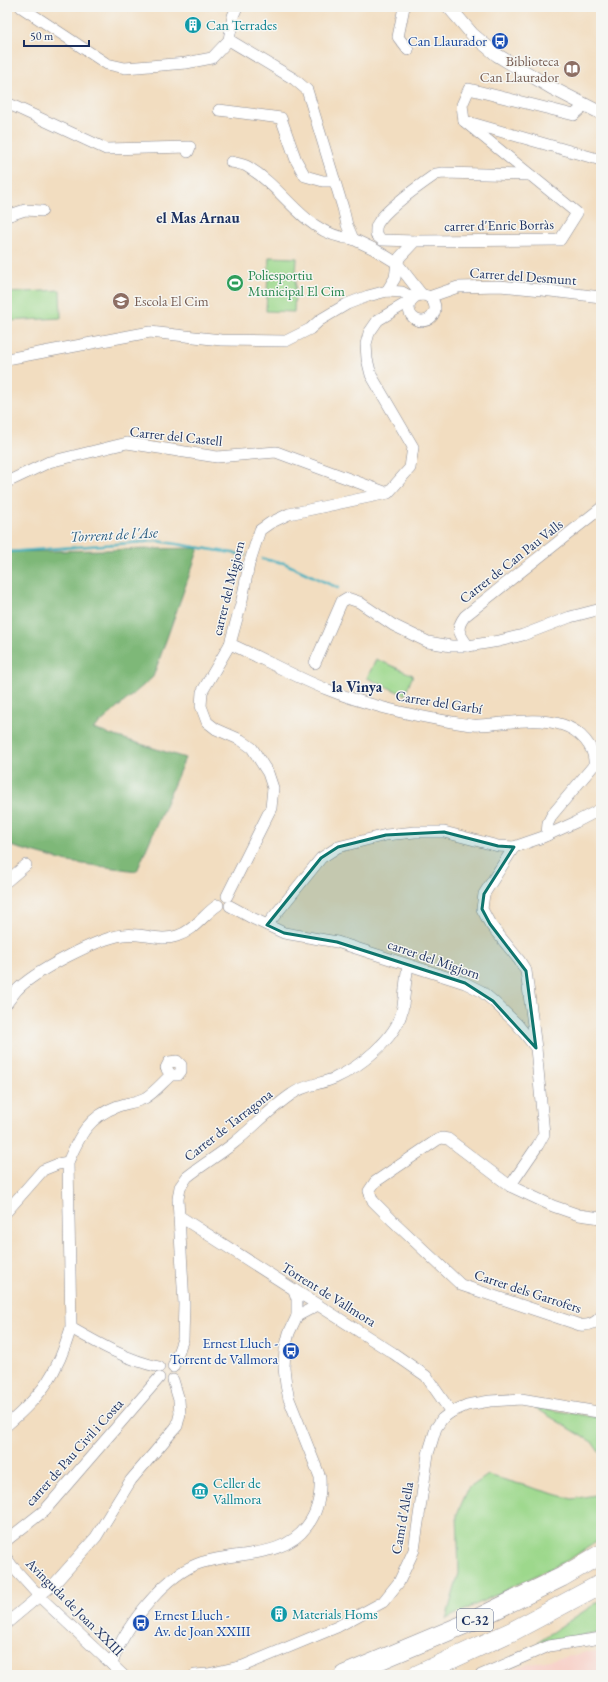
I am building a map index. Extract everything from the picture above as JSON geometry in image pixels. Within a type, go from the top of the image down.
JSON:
[{"type":"highway","name":"C-32","points":[[344,1675],[468,1624],[562,1577],[601,1554]]},
{"type":"highway","name":"C-32","points":[[417,1675],[513,1631],[601,1584]]},
{"type":"highway","points":[[334,1675],[425,1631],[437,1621]]},
{"type":"street","points":[[21,7],[108,64],[125,68],[186,63],[212,58],[229,40],[233,16],[237,7]]},
{"type":"street","points":[[404,7],[398,37],[408,50]]},
{"type":"street","points":[[449,7],[472,34],[497,55],[552,88],[601,113]]},
{"type":"street","points":[[229,40],[294,79],[307,90],[347,225],[353,239]]},
{"type":"street","points":[[585,105],[574,115],[469,89],[462,105],[464,121],[601,160]]},
{"type":"street","points":[[7,103],[106,149],[190,148],[188,152]]},
{"type":"street","points":[[219,110],[281,118],[296,160],[304,176],[323,181],[335,181]]},
{"type":"street","name":"carrer d'Enric Borràs","points":[[415,241],[560,240],[577,213],[464,121]]},
{"type":"street","points":[[231,162],[247,166],[271,184],[302,217],[321,229],[336,237],[353,239],[374,248],[397,263],[434,314],[428,321],[418,321],[411,316],[399,314],[387,315]]},
{"type":"street","points":[[415,241],[382,240],[376,236],[375,230],[377,224],[386,213],[436,174],[530,175]]},
{"type":"street","points":[[7,216],[25,210],[42,211]]},
{"type":"street","points":[[392,291],[397,263],[406,249],[415,241]]},
{"type":"street","name":"Carrer del Desmunt","points":[[422,299],[458,287],[500,286],[601,297]]},
{"type":"street","points":[[392,291],[399,300],[398,307]]},
{"type":"street","points":[[7,359],[150,332],[222,340],[286,341],[310,330],[320,320],[347,304],[392,291],[402,292],[422,299]]},
{"type":"street","points":[[388,493],[410,468],[413,447],[372,374],[367,359],[366,344],[369,333],[378,320],[398,307],[422,299]]},
{"type":"street","points":[[411,316],[408,309],[422,299]]},
{"type":"street","name":"Carrer del Castell","points":[[7,482],[49,462],[127,443],[217,457],[276,452],[388,493]]},
{"type":"street","name":"carrer del Migjorn","points":[[388,493],[289,514],[270,523],[260,530],[249,564],[242,600],[230,644],[202,692],[201,706],[207,722],[216,730],[241,740],[252,748],[268,773],[273,788],[271,808],[229,901],[267,925],[284,933],[337,942],[465,983],[481,991],[493,1001],[517,1024],[536,1048]]},
{"type":"street","name":"Carrer de Can Pau Valls","points":[[468,646],[460,634],[459,628],[460,623],[465,616],[601,508]]},
{"type":"street","points":[[315,663],[342,601],[346,598],[359,602],[393,625],[428,642],[451,646],[468,646],[499,641],[523,635],[570,617],[601,610]]},
{"type":"street","name":"Carrer del Garbí","points":[[230,644],[326,689],[381,707],[451,722],[477,725],[548,721],[565,725],[586,741],[595,758],[594,765],[552,815],[548,823],[547,835]]},
{"type":"street","points":[[267,925],[321,858],[338,847],[386,835],[414,832],[444,832],[498,846],[514,847],[547,835],[601,809]]},
{"type":"street","points":[[510,1186],[544,1134],[536,1048],[526,971],[490,924],[482,909],[484,894],[514,847]]},
{"type":"street","points":[[7,882],[26,865]]},
{"type":"street","points":[[7,1003],[16,991],[28,981],[55,964],[84,949],[123,935],[162,939],[176,937],[189,930],[218,905],[222,909],[227,909],[229,901]]},
{"type":"street","name":"Carrer de Tarragona","points":[[173,1367],[183,1339],[184,1304],[178,1199],[182,1183],[187,1177],[235,1142],[291,1094],[303,1088],[328,1081],[345,1073],[374,1052],[395,1028],[402,1011],[408,966]]},
{"type":"street","points":[[7,1425],[45,1387],[58,1365],[71,1328],[68,1162],[81,1134],[94,1119],[102,1113],[146,1097],[171,1075]]},
{"type":"street","name":"Carrer dels Garrofers","points":[[601,1218],[579,1215],[553,1206],[510,1186],[448,1139],[442,1138],[376,1182],[369,1191],[373,1201],[461,1285],[580,1325],[586,1325],[597,1321],[601,1316]]},
{"type":"street","points":[[7,1211],[43,1170],[68,1162]]},
{"type":"street","name":"Torrent de Vallmora","points":[[179,1216],[394,1353],[426,1376],[451,1412]]},
{"type":"street","points":[[112,1665],[115,1653],[121,1641],[151,1600],[163,1586],[178,1574],[195,1565],[211,1560],[275,1549],[288,1544],[303,1532],[315,1516],[320,1491],[320,1477],[290,1399],[284,1368],[288,1338],[297,1316],[297,1299],[294,1290]]},
{"type":"street","points":[[297,1316],[318,1305]]},
{"type":"street","points":[[71,1328],[110,1350],[142,1363],[159,1373],[165,1382],[173,1380]]},
{"type":"street","points":[[7,1623],[40,1597],[56,1582],[96,1537],[131,1480],[177,1426],[180,1414],[179,1400],[173,1380],[175,1375],[173,1367],[166,1364],[159,1373]]},
{"type":"street","name":"carrer de Pau Civil i Costa","points":[[7,1540],[45,1510],[159,1373]]},
{"type":"street","name":"Camí d'Alella","points":[[195,1675],[208,1674],[243,1666],[337,1627],[383,1602],[399,1582],[414,1550],[428,1454],[436,1428],[442,1419],[451,1412],[467,1406],[490,1401],[521,1399],[598,1412],[601,1411]]},
{"type":"street","name":"Avinguda de Joan XXIII","points":[[7,1559],[40,1597],[123,1675]]},
{"type":"street","points":[[481,1675],[549,1646],[601,1638]]},
{"type":"highlighted area","points":[[444,832],[498,846],[514,847],[484,894],[482,909],[490,924],[526,971],[536,1048],[493,1001],[465,983],[337,942],[284,933],[267,925],[321,858],[338,847],[386,835]]},
{"type":"shaded area","points":[[601,1651],[601,1675],[507,1675],[516,1667],[588,1652]]},
{"type":"green space","points":[[269,257],[297,258],[294,312],[266,311]]},
{"type":"green space","points":[[60,290],[61,318],[7,321],[7,293]]},
{"type":"green space","points":[[199,548],[153,677],[93,729],[185,758],[137,871],[68,862],[7,845],[7,552]]},
{"type":"green space","points":[[376,659],[413,675],[405,695],[367,678]]},
{"type":"green space","points":[[534,1407],[601,1418],[601,1455],[592,1442]]},
{"type":"green space","points":[[488,1475],[572,1499],[601,1494],[601,1539],[570,1559],[446,1619],[459,1573],[457,1514],[468,1489]]},
{"type":"green space","points":[[601,1600],[601,1633],[537,1642]]},
{"type":"waterway","name":"Torrent de l'Ase","points":[[7,552],[158,541],[245,555]]},
{"type":"waterway","name":"Torrent de l'Ase","points":[[262,559],[284,563],[338,588]]},
{"type":"place","name":"Can Terrades","points":[[193,25]]},
{"type":"place","name":"Can Llaurador","points":[[500,41]]},
{"type":"place","name":"Biblioteca Can Llaurador","points":[[572,69]]},
{"type":"place","name":"Poliesportiu Municipal El Cim","points":[[235,283]]},
{"type":"place","name":"Escola El Cim","points":[[121,301]]},
{"type":"place","name":"Ernest Lluch - Torrent de Vallmora","points":[[291,1351]]},
{"type":"place","name":"Celler de Vallmora","points":[[200,1491]]},
{"type":"place","name":"Materials Homs","points":[[279,1614]]},
{"type":"place","name":"Ernest Lluch - Av. de Joan XXIII","points":[[141,1623]]},
{"type":"district","name":"el Mas Arnau","points":[[198,217]]},
{"type":"district","name":"la Vinya","points":[[357,686]]}]
